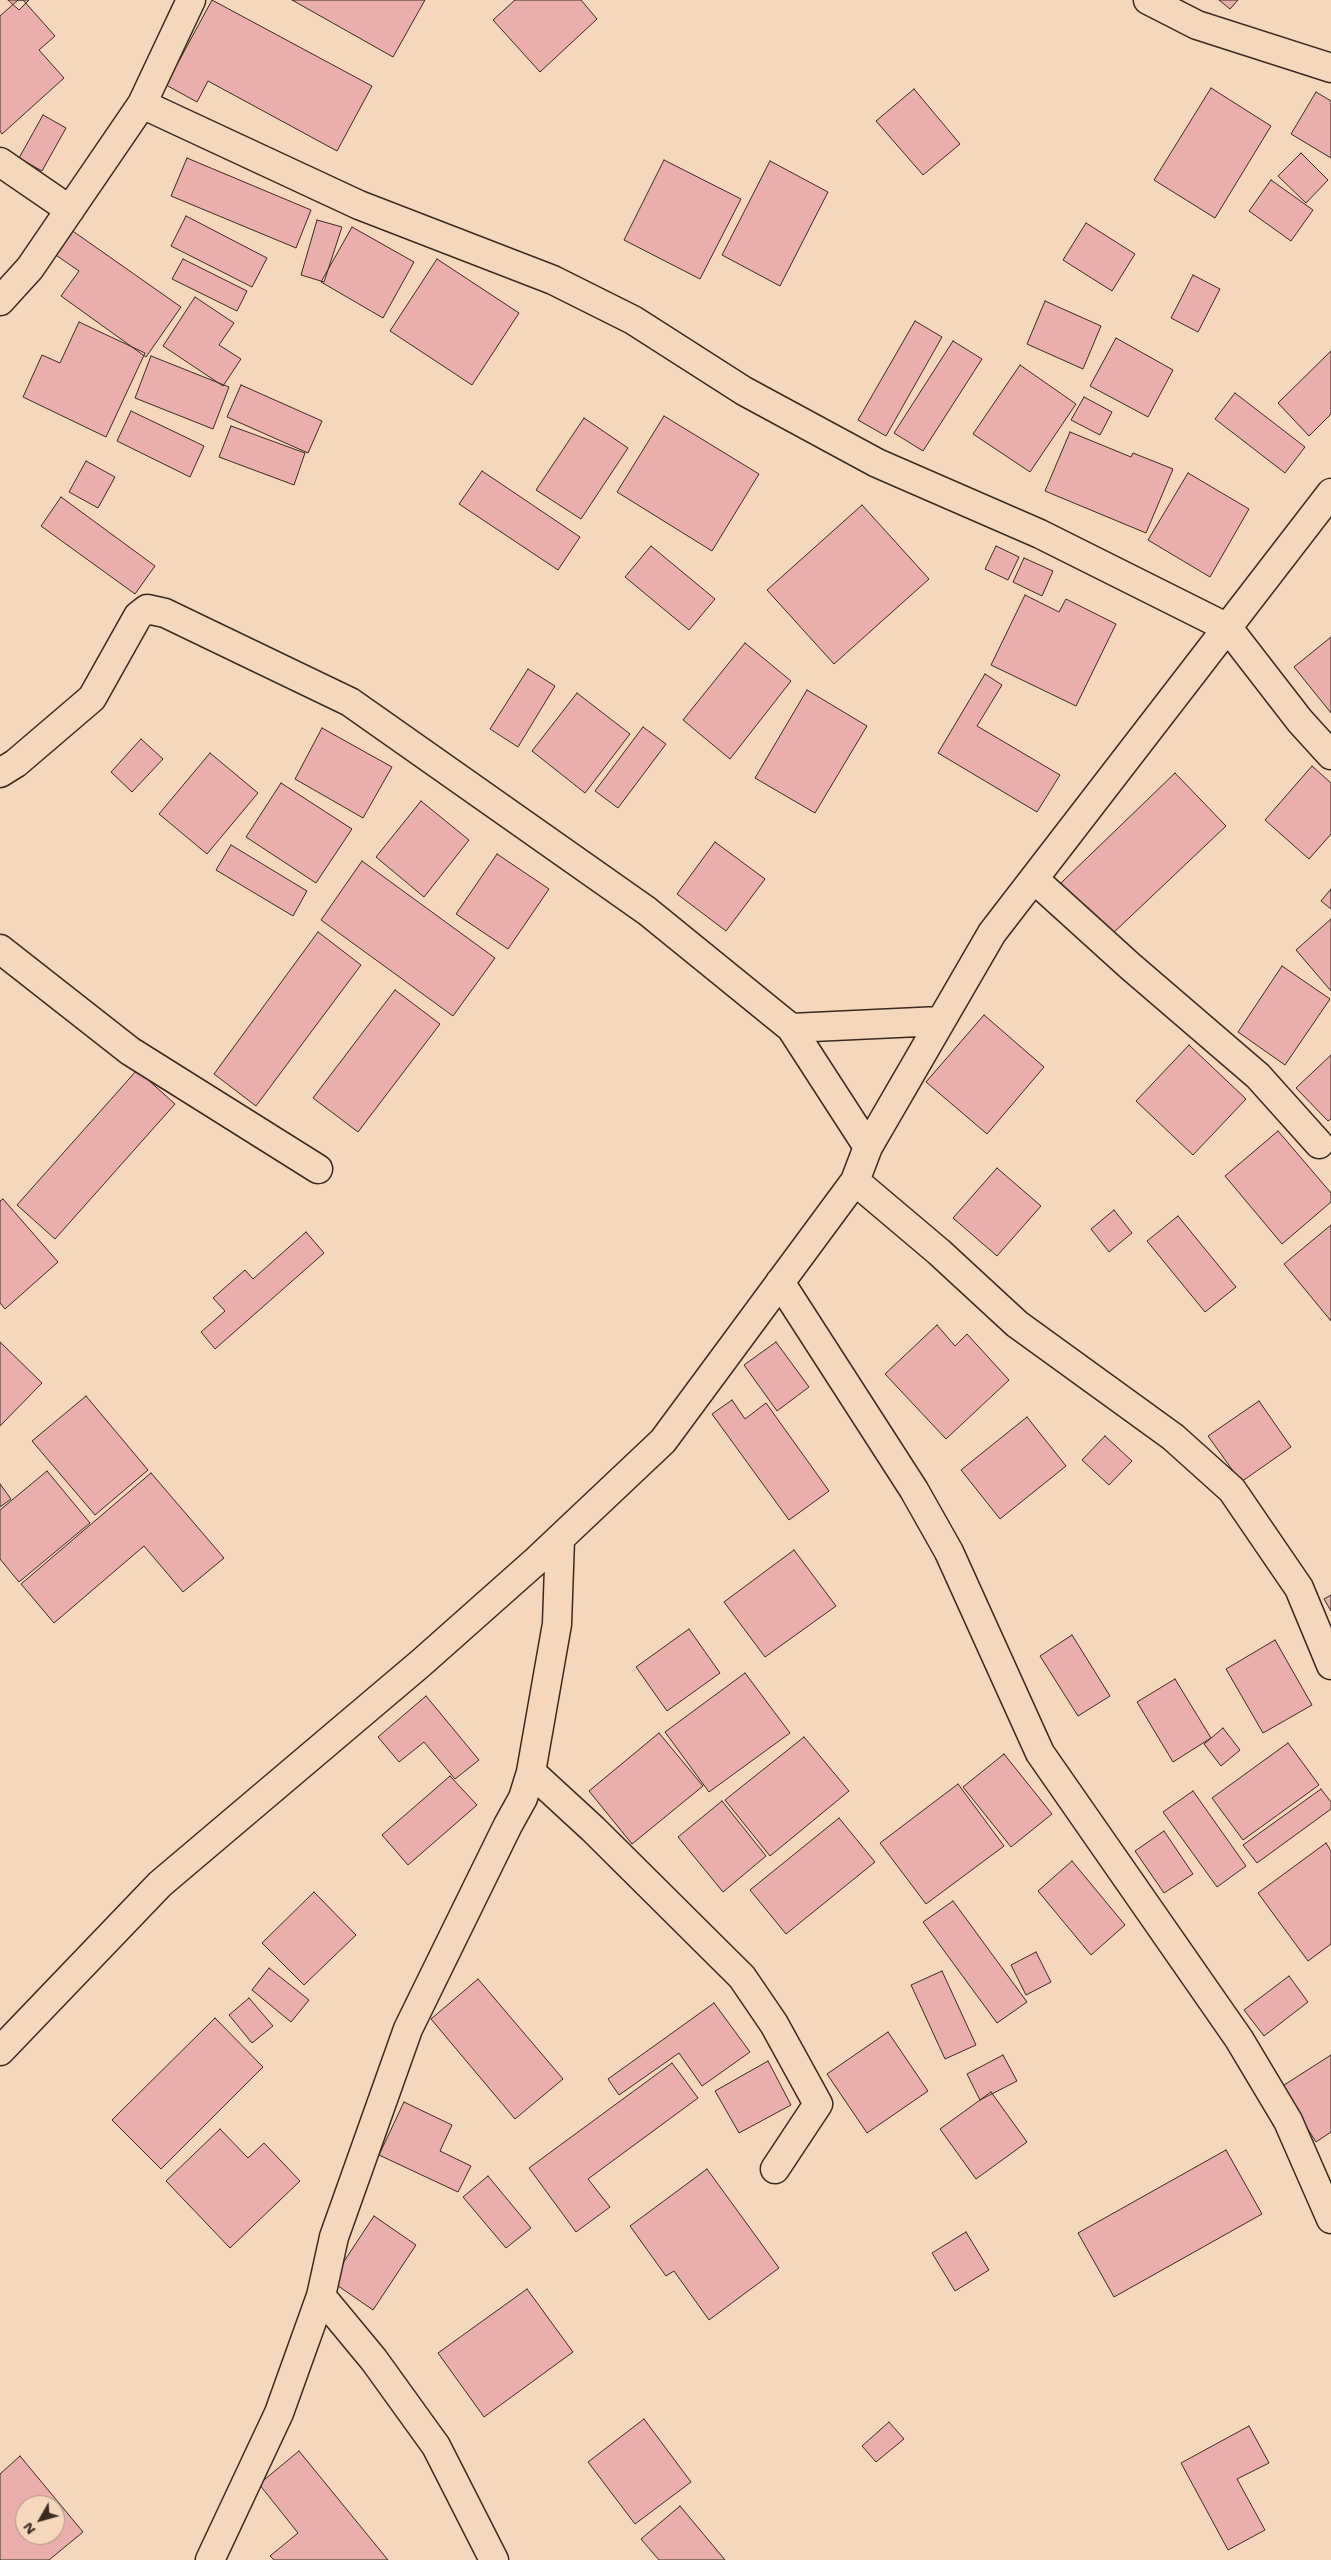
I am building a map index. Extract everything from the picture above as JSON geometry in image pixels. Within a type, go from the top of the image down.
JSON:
[{"type":"street","points":[[0,301],[30,268],[142,104],[191,0]]},
{"type":"street","points":[[1148,0],[1196,25],[1331,68]]},
{"type":"street","points":[[142,104],[359,205],[553,280],[633,320],[744,391],[877,463],[1040,534],[1228,628],[1300,721],[1331,755]]},
{"type":"street","points":[[0,162],[70,210]]},
{"type":"street","points":[[0,2050],[160,1884],[421,1663],[560,1539],[663,1441],[855,1182],[868,1147],[992,933],[1331,493]]},
{"type":"street","points":[[0,773],[16,763],[92,698],[138,616],[147,609],[166,613],[350,702],[647,911],[791,1028],[868,1147]]},
{"type":"street","points":[[1034,879],[1130,966],[1258,1076],[1319,1144]]},
{"type":"street","points":[[0,949],[130,1051],[318,1169]]},
{"type":"street","points":[[791,1028],[940,1021]]},
{"type":"street","points":[[855,1182],[939,1252],[1017,1324],[1173,1437],[1232,1490],[1299,1588],[1331,1666]]},
{"type":"street","points":[[780,1282],[914,1490],[949,1552],[1040,1753],[1240,2039],[1288,2121],[1331,2219]]},
{"type":"street","points":[[210,2560],[279,2413],[321,2296],[334,2237],[408,2029],[523,1798],[531,1772],[537,1725],[557,1624],[560,1539]]},
{"type":"street","points":[[531,1772],[593,1829],[742,1977],[774,2024],[818,2104],[775,2169]]},
{"type":"street","points":[[321,2296],[374,2360],[436,2446],[466,2509],[494,2560]]},
{"type":"building","points":[[8,0],[29,0],[19,10]]},
{"type":"building","points":[[18,0],[23,0],[55,36],[39,50],[64,78],[2,134],[0,131],[0,16]]},
{"type":"building","points":[[212,0],[372,86],[337,151],[208,81],[197,102],[166,85]]},
{"type":"building","points":[[292,0],[425,0],[393,57]]},
{"type":"building","points":[[515,0],[581,0],[597,19],[540,72],[493,20]]},
{"type":"building","points":[[1219,0],[1238,0],[1230,9]]},
{"type":"building","points":[[1211,88],[1271,126],[1215,218],[1154,180]]},
{"type":"building","points":[[914,89],[960,144],[923,175],[876,121]]},
{"type":"building","points":[[1316,92],[1331,101],[1331,158],[1291,134]]},
{"type":"building","points":[[43,115],[66,128],[42,171],[19,158]]},
{"type":"building","points":[[1301,153],[1328,180],[1306,203],[1278,176]]},
{"type":"building","points":[[187,158],[311,210],[296,248],[171,196]]},
{"type":"building","points":[[664,160],[741,199],[700,279],[624,240]]},
{"type":"building","points":[[770,161],[828,192],[780,286],[722,255]]},
{"type":"building","points":[[1271,180],[1313,210],[1291,241],[1249,211]]},
{"type":"building","points":[[186,216],[267,258],[252,287],[171,246]]},
{"type":"building","points":[[317,220],[342,227],[324,282],[301,275]]},
{"type":"building","points":[[1086,223],[1135,254],[1112,291],[1063,260]]},
{"type":"building","points":[[67,227],[181,307],[146,357],[61,296],[79,271],[50,251]]},
{"type":"building","points":[[352,227],[414,262],[383,318],[321,282]]},
{"type":"building","points":[[183,259],[247,291],[237,311],[172,279]]},
{"type":"building","points":[[437,259],[519,313],[472,385],[390,331]]},
{"type":"building","points":[[1193,275],[1220,289],[1198,332],[1171,318]]},
{"type":"building","points":[[195,297],[234,323],[219,345],[241,359],[223,386],[163,346]]},
{"type":"building","points":[[1045,301],[1101,326],[1083,369],[1027,344]]},
{"type":"building","points":[[915,321],[942,337],[886,436],[858,420]]},
{"type":"building","points":[[79,322],[145,353],[106,437],[23,397],[42,355],[60,363]]},
{"type":"building","points":[[1116,338],[1173,370],[1148,417],[1090,386]]},
{"type":"building","points":[[953,341],[982,359],[923,451],[894,433]]},
{"type":"building","points":[[1331,351],[1331,414],[1309,436],[1278,403]]},
{"type":"building","points":[[151,356],[229,387],[213,429],[135,398]]},
{"type":"building","points":[[1020,365],[1076,404],[1030,472],[973,434]]},
{"type":"building","points":[[241,385],[322,421],[308,453],[227,417]]},
{"type":"building","points":[[1235,393],[1305,447],[1285,473],[1215,419]]},
{"type":"building","points":[[1084,397],[1112,412],[1100,435],[1071,420]]},
{"type":"building","points":[[131,411],[204,446],[190,477],[117,441]]},
{"type":"building","points":[[664,416],[759,474],[712,551],[617,492]]},
{"type":"building","points":[[584,418],[628,448],[581,519],[536,490]]},
{"type":"building","points":[[231,426],[305,453],[294,485],[219,457]]},
{"type":"building","points":[[1070,432],[1131,457],[1133,453],[1173,469],[1146,533],[1045,491]]},
{"type":"building","points":[[86,461],[115,477],[98,508],[69,492]]},
{"type":"building","points":[[482,471],[580,537],[558,570],[459,504]]},
{"type":"building","points":[[1188,473],[1249,509],[1210,577],[1148,540]]},
{"type":"building","points":[[61,497],[155,566],[135,594],[41,526]]},
{"type":"building","points":[[862,505],[929,579],[834,664],[767,590]]},
{"type":"building","points":[[651,546],[715,599],[689,630],[625,577]]},
{"type":"building","points":[[996,546],[1019,557],[1008,580],[985,569]]},
{"type":"building","points":[[1024,558],[1053,571],[1042,596],[1013,582]]},
{"type":"building","points":[[1025,595],[1059,612],[1066,599],[1116,624],[1076,706],[991,665]]},
{"type":"building","points":[[1331,637],[1331,713],[1294,667]]},
{"type":"building","points":[[745,643],[791,681],[730,759],[683,720]]},
{"type":"building","points":[[528,669],[555,686],[518,747],[490,729]]},
{"type":"building","points":[[985,674],[1002,685],[977,726],[1060,775],[1037,812],[938,753]]},
{"type":"building","points":[[807,690],[867,726],[815,813],[755,778]]},
{"type":"building","points":[[577,693],[630,734],[585,793],[532,751]]},
{"type":"building","points":[[643,727],[666,744],[618,808],[595,791]]},
{"type":"building","points":[[322,728],[392,767],[363,818],[295,779]]},
{"type":"building","points":[[141,739],[163,759],[132,792],[111,772]]},
{"type":"building","points":[[210,753],[258,793],[207,854],[159,814]]},
{"type":"building","points":[[1312,766],[1331,783],[1331,834],[1309,859],[1265,820]]},
{"type":"building","points":[[1175,773],[1226,826],[1111,935],[1061,883]]},
{"type":"building","points":[[281,783],[352,829],[316,883],[246,837]]},
{"type":"building","points":[[421,801],[469,840],[424,897],[376,857]]},
{"type":"building","points":[[715,842],[765,879],[726,931],[677,894]]},
{"type":"building","points":[[231,845],[307,891],[293,916],[216,870]]},
{"type":"building","points":[[497,854],[549,889],[508,949],[456,914]]},
{"type":"building","points":[[362,861],[495,958],[453,1016],[321,920]]},
{"type":"building","points":[[1331,889],[1331,909],[1321,901]]},
{"type":"building","points":[[1331,919],[1331,991],[1296,950]]},
{"type":"building","points":[[318,932],[361,965],[256,1106],[214,1074]]},
{"type":"building","points":[[1282,966],[1330,999],[1285,1065],[1238,1032]]},
{"type":"building","points":[[395,990],[440,1024],[358,1132],[313,1098]]},
{"type":"building","points":[[984,1015],[1044,1067],[987,1134],[926,1082]]},
{"type":"building","points":[[1189,1045],[1246,1099],[1193,1155],[1136,1101]]},
{"type":"building","points":[[1331,1055],[1331,1119],[1328,1121],[1296,1088]]},
{"type":"building","points":[[137,1070],[175,1104],[55,1239],[17,1205]]},
{"type":"building","points":[[1278,1131],[1331,1193],[1331,1202],[1282,1244],[1225,1176]]},
{"type":"building","points":[[997,1168],[1041,1206],[997,1256],[953,1218]]},
{"type":"building","points":[[3,1199],[58,1262],[5,1309],[0,1303],[0,1201]]},
{"type":"building","points":[[1114,1210],[1132,1233],[1109,1252],[1091,1229]]},
{"type":"building","points":[[1178,1216],[1236,1287],[1205,1312],[1147,1241]]},
{"type":"building","points":[[1331,1225],[1331,1321],[1284,1264]]},
{"type":"building","points":[[306,1232],[324,1253],[215,1349],[201,1332],[225,1311],[213,1298],[245,1270],[253,1279]]},
{"type":"building","points":[[937,1325],[955,1346],[967,1334],[1009,1380],[946,1439],[885,1374]]},
{"type":"building","points":[[0,1342],[42,1383],[0,1426]]},
{"type":"building","points":[[776,1342],[809,1387],[777,1411],[744,1365]]},
{"type":"building","points":[[86,1396],[148,1470],[95,1515],[32,1441]]},
{"type":"building","points":[[732,1400],[745,1419],[766,1403],[829,1491],[789,1520],[712,1414]]},
{"type":"building","points":[[1259,1401],[1291,1447],[1241,1482],[1208,1436]]},
{"type":"building","points":[[1027,1417],[1066,1466],[1000,1519],[961,1470]]},
{"type":"building","points":[[1105,1436],[1132,1461],[1109,1485],[1082,1460]]},
{"type":"building","points":[[47,1471],[90,1523],[19,1582],[0,1559],[0,1510]]},
{"type":"building","points":[[151,1473],[224,1558],[183,1592],[144,1546],[54,1623],[21,1584]]},
{"type":"building","points":[[0,1484],[11,1499],[0,1507]]},
{"type":"building","points":[[794,1550],[836,1606],[765,1657],[724,1602]]},
{"type":"building","points":[[1331,1595],[1331,1611],[1324,1599]]},
{"type":"building","points":[[689,1629],[720,1673],[667,1711],[636,1667]]},
{"type":"building","points":[[1072,1635],[1110,1696],[1078,1716],[1040,1656]]},
{"type":"building","points":[[1275,1640],[1312,1705],[1263,1733],[1226,1669]]},
{"type":"building","points":[[745,1673],[790,1733],[709,1792],[665,1732]]},
{"type":"building","points":[[1175,1679],[1211,1738],[1173,1762],[1137,1702]]},
{"type":"building","points":[[426,1696],[479,1760],[455,1779],[424,1742],[399,1762],[378,1737]]},
{"type":"building","points":[[1223,1728],[1240,1750],[1221,1766],[1204,1744]]},
{"type":"building","points":[[659,1733],[703,1786],[632,1844],[589,1791]]},
{"type":"building","points":[[804,1737],[849,1791],[770,1856],[725,1800]]},
{"type":"building","points":[[1288,1743],[1319,1785],[1243,1840],[1212,1798]]},
{"type":"building","points":[[1004,1754],[1052,1814],[1011,1847],[963,1787]]},
{"type":"building","points":[[450,1776],[477,1805],[408,1865],[382,1835]]},
{"type":"building","points":[[958,1784],[1004,1846],[926,1904],[880,1843]]},
{"type":"building","points":[[1321,1789],[1331,1802],[1331,1809],[1257,1863],[1243,1845]]},
{"type":"building","points":[[1193,1791],[1246,1866],[1217,1887],[1163,1812]]},
{"type":"building","points":[[722,1801],[766,1856],[723,1892],[678,1837]]},
{"type":"building","points":[[839,1818],[875,1862],[786,1934],[750,1890]]},
{"type":"building","points":[[1164,1831],[1193,1874],[1164,1893],[1135,1851]]},
{"type":"building","points":[[1326,1843],[1331,1851],[1331,1944],[1308,1961],[1258,1893]]},
{"type":"building","points":[[1072,1861],[1125,1925],[1091,1955],[1038,1891]]},
{"type":"building","points":[[314,1892],[356,1935],[304,1985],[262,1943]]},
{"type":"building","points":[[953,1901],[1027,2002],[997,2023],[923,1922]]},
{"type":"building","points":[[1036,1952],[1051,1982],[1026,1995],[1011,1965]]},
{"type":"building","points":[[269,1968],[309,2000],[291,2022],[252,1990]]},
{"type":"building","points":[[942,1971],[976,2045],[945,2059],[911,1985]]},
{"type":"building","points":[[1289,1976],[1308,2002],[1264,2036],[1244,2010]]},
{"type":"building","points":[[478,1979],[563,2079],[515,2119],[431,2019]]},
{"type":"building","points":[[249,1998],[273,2026],[252,2043],[229,2015]]},
{"type":"building","points":[[714,2003],[750,2052],[702,2086],[679,2053],[619,2095],[608,2079]]},
{"type":"building","points":[[215,2018],[263,2067],[161,2169],[112,2120]]},
{"type":"building","points":[[888,2032],[928,2091],[867,2133],[827,2074]]},
{"type":"building","points":[[1003,2055],[1017,2081],[980,2100],[967,2074]]},
{"type":"building","points":[[1331,2055],[1331,2132],[1316,2142],[1281,2087]]},
{"type":"building","points":[[768,2061],[791,2105],[739,2133],[715,2091]]},
{"type":"building","points":[[672,2063],[698,2098],[588,2179],[610,2207],[576,2232],[529,2168]]},
{"type":"building","points":[[991,2092],[1027,2142],[976,2179],[940,2129]]},
{"type":"building","points":[[404,2102],[452,2125],[440,2151],[471,2166],[458,2192],[379,2155]]},
{"type":"building","points":[[220,2129],[248,2158],[264,2143],[300,2181],[230,2248],[166,2181]]},
{"type":"building","points":[[1226,2150],[1262,2214],[1114,2297],[1078,2233]]},
{"type":"building","points":[[707,2169],[779,2268],[709,2320],[674,2271],[666,2276],[630,2226]]},
{"type":"building","points":[[488,2176],[531,2228],[506,2248],[463,2197]]},
{"type":"building","points":[[374,2216],[416,2245],[373,2310],[331,2281]]},
{"type":"building","points":[[966,2232],[989,2270],[955,2291],[932,2253]]},
{"type":"building","points":[[527,2289],[573,2352],[484,2417],[438,2353]]},
{"type":"building","points":[[644,2419],[691,2482],[635,2524],[588,2462]]},
{"type":"building","points":[[889,2422],[904,2439],[876,2462],[862,2446]]},
{"type":"building","points":[[1249,2426],[1269,2463],[1237,2479],[1265,2530],[1228,2550],[1181,2463]]},
{"type":"building","points":[[299,2451],[388,2560],[274,2560],[270,2556],[298,2533],[259,2484]]},
{"type":"building","points":[[20,2456],[52,2495],[15,2495],[15,2545],[65,2545],[65,2510],[83,2532],[49,2560],[0,2560],[0,2474]]},
{"type":"building","points":[[680,2506],[725,2560],[659,2560],[641,2539]]}]
